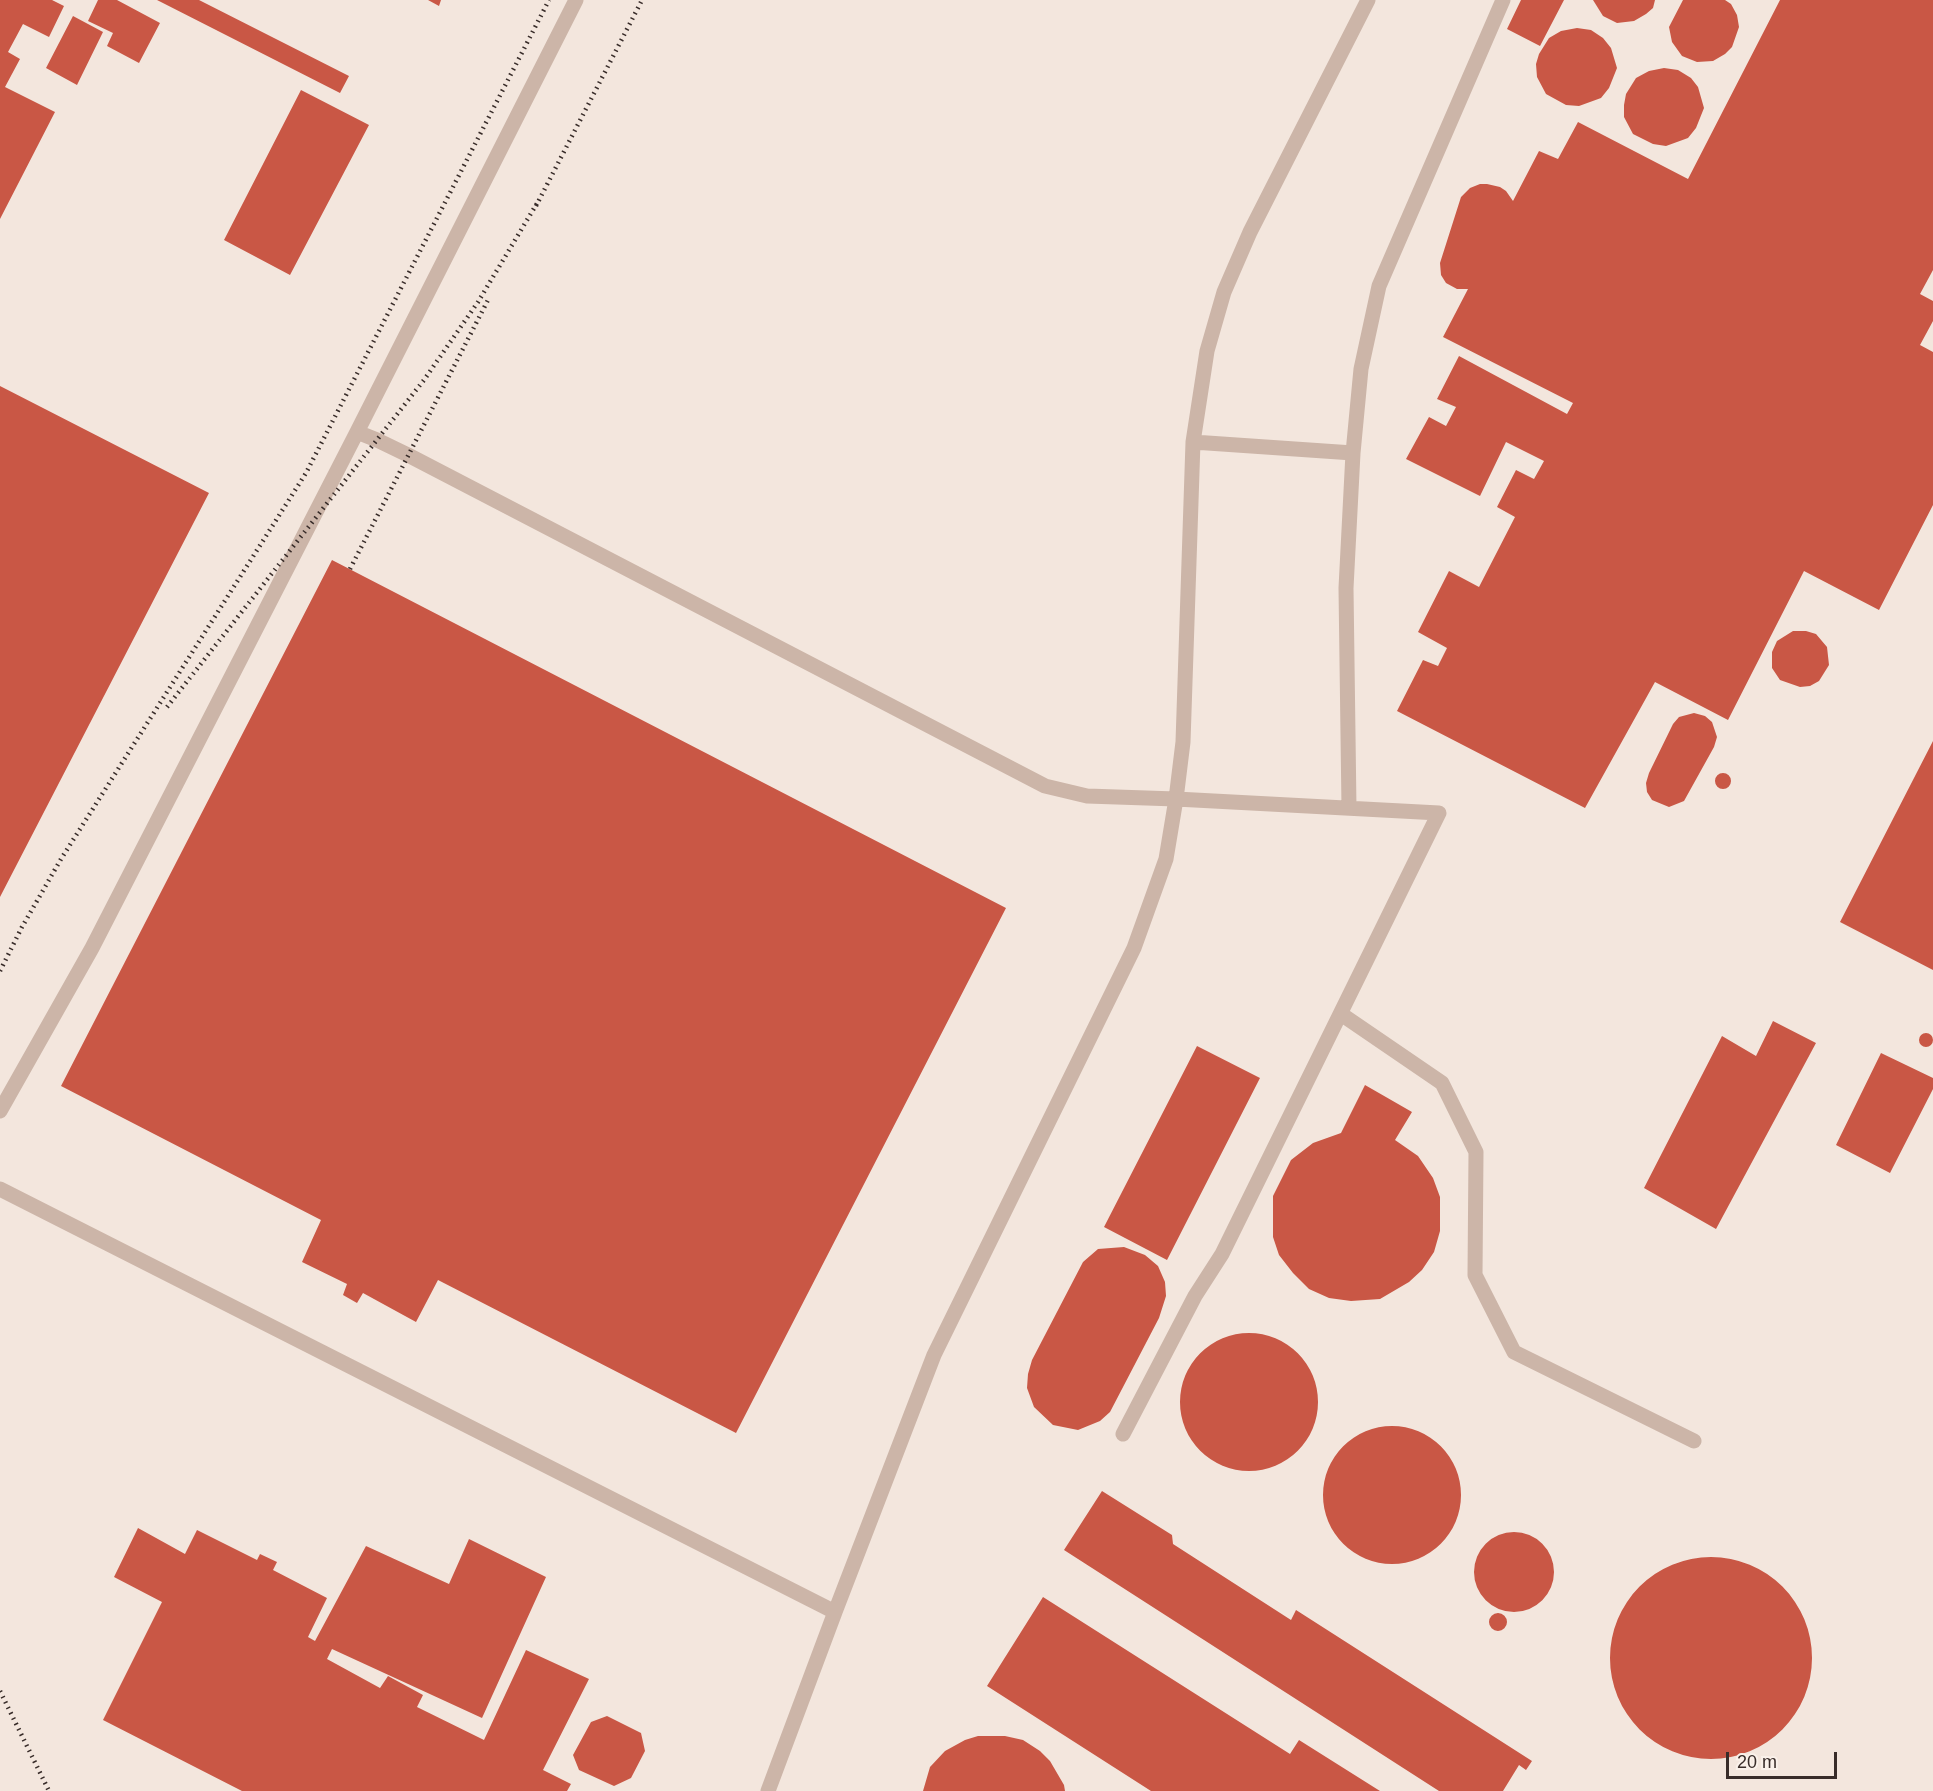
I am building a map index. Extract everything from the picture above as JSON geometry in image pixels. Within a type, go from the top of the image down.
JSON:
[{"type":"lane","points":[[0,1111],[92,948],[576,0]]},
{"type":"lane","points":[[768,1791],[934,1354],[1134,948],[1166,859],[1183,742],[1193,442],[1207,351],[1224,292],[1255,221],[1368,0]]},
{"type":"lane","points":[[1349,808],[1346,588],[1353,453],[1361,369],[1379,286],[1503,0]]},
{"type":"lane","points":[[357,432],[398,450],[1045,786],[1087,796],[1439,813],[1222,1254],[1195,1296],[1123,1434]]},
{"type":"lane","points":[[1193,442],[1353,453]]},
{"type":"lane","points":[[1341,1014],[1442,1083],[1476,1152],[1474,1275],[1514,1352],[1694,1441]]},
{"type":"lane","points":[[0,1189],[835,1612]]},
{"type":"building","points":[[0,0],[52,0],[64,6],[49,37],[23,24],[8,52],[20,59],[5,87],[55,112],[0,219]]},
{"type":"building","points":[[98,0],[117,0],[160,23],[139,63],[107,46],[113,33],[88,21]]},
{"type":"building","points":[[157,0],[199,0],[349,76],[340,93]]},
{"type":"building","points":[[428,0],[441,0],[439,6]]},
{"type":"building","points":[[1521,0],[1564,0],[1540,46],[1507,29]]},
{"type":"building","points":[[1593,0],[1655,0],[1653,8],[1646,14],[1634,21],[1617,23],[1603,16]]},
{"type":"building","points":[[1683,0],[1725,0],[1731,4],[1737,15],[1739,27],[1732,47],[1725,54],[1713,61],[1697,62],[1682,56],[1672,42],[1669,27]]},
{"type":"building","points":[[1780,0],[1933,0],[1933,270],[1920,294],[1933,301],[1933,321],[1920,345],[1933,352],[1933,505],[1879,610],[1804,571],[1728,720],[1655,682],[1585,808],[1397,711],[1423,660],[1438,666],[1447,648],[1418,632],[1449,571],[1479,587],[1515,517],[1497,507],[1516,470],[1534,479],[1544,461],[1506,442],[1480,496],[1406,459],[1429,417],[1446,426],[1456,407],[1437,399],[1459,356],[1567,414],[1573,403],[1443,337],[1468,289],[1457,289],[1446,283],[1441,275],[1440,263],[1461,197],[1470,188],[1487,184],[1500,187],[1513,201],[1539,151],[1558,159],[1578,122],[1688,179]]},
{"type":"building","points":[[73,16],[103,32],[77,85],[46,68]]},
{"type":"building","points":[[1577,28],[1591,30],[1603,38],[1611,48],[1617,68],[1609,88],[1601,98],[1579,106],[1566,105],[1546,94],[1537,77],[1536,64],[1549,38],[1561,31]]},
{"type":"building","points":[[1664,68],[1678,70],[1691,78],[1698,87],[1704,108],[1696,128],[1688,138],[1666,146],[1653,144],[1633,134],[1624,117],[1626,94],[1636,78],[1649,71]]},
{"type":"building","points":[[301,90],[369,125],[290,275],[224,240]]},
{"type":"building","points":[[0,386],[209,493],[0,897]]},
{"type":"building","points":[[332,560],[1006,908],[736,1433],[438,1280],[416,1322],[363,1293],[357,1303],[343,1295],[347,1284],[302,1262],[321,1220],[61,1086]]},
{"type":"building","points":[[1793,631],[1816,634],[1827,647],[1829,665],[1819,681],[1810,686],[1800,687],[1780,680],[1772,668],[1772,652],[1777,641]]},
{"type":"building","points":[[1694,713],[1705,716],[1712,722],[1717,737],[1714,747],[1684,801],[1669,807],[1652,800],[1647,792],[1646,783],[1673,724],[1679,717]]},
{"type":"building","points":[[1933,741],[1933,970],[1840,922]]},
{"type":"building","points":[[1723,773],[1729,775],[1731,781],[1729,787],[1723,789],[1717,787],[1715,781],[1717,775]]},
{"type":"building","points":[[1773,1021],[1816,1043],[1716,1229],[1644,1188],[1722,1036],[1756,1056]]},
{"type":"building","points":[[1926,1033],[1931,1035],[1933,1040],[1931,1045],[1926,1047],[1921,1045],[1919,1040],[1921,1035]]},
{"type":"building","points":[[1197,1046],[1260,1078],[1167,1260],[1104,1227]]},
{"type":"building","points":[[1881,1053],[1933,1078],[1933,1089],[1890,1173],[1836,1145]]},
{"type":"building","points":[[1365,1085],[1412,1112],[1395,1140],[1418,1156],[1433,1178],[1440,1197],[1440,1231],[1434,1252],[1422,1270],[1409,1282],[1380,1299],[1351,1301],[1329,1298],[1309,1289],[1279,1255],[1273,1237],[1273,1196],[1291,1160],[1313,1143],[1341,1133]]},
{"type":"building","points":[[1124,1247],[1145,1255],[1158,1266],[1165,1282],[1166,1296],[1159,1318],[1110,1412],[1100,1421],[1078,1430],[1053,1425],[1034,1407],[1027,1388],[1032,1360],[1083,1262],[1098,1249]]},
{"type":"building","points":[[1249,1333],[1275,1338],[1298,1353],[1313,1376],[1318,1402],[1313,1428],[1298,1451],[1275,1466],[1249,1471],[1223,1466],[1200,1451],[1185,1428],[1180,1402],[1185,1376],[1200,1353],[1223,1338]]},
{"type":"building","points":[[1392,1426],[1418,1431],[1441,1446],[1456,1469],[1461,1495],[1456,1521],[1441,1544],[1418,1559],[1392,1564],[1366,1559],[1343,1544],[1328,1521],[1323,1495],[1328,1469],[1343,1446],[1366,1431]]},
{"type":"building","points":[[1102,1491],[1172,1535],[1173,1544],[1291,1620],[1296,1610],[1532,1761],[1526,1770],[1519,1765],[1503,1791],[1439,1791],[1064,1550]]},
{"type":"building","points":[[138,1528],[185,1554],[197,1530],[257,1560],[260,1554],[277,1562],[273,1570],[327,1598],[308,1637],[315,1641],[366,1546],[449,1584],[469,1539],[546,1577],[482,1718],[332,1649],[327,1659],[380,1688],[388,1676],[423,1695],[417,1707],[484,1740],[526,1650],[589,1679],[543,1770],[571,1784],[567,1791],[242,1791],[103,1720],[162,1602],[114,1577]]},
{"type":"building","points":[[1506,1532],[1522,1532],[1543,1543],[1554,1564],[1554,1580],[1543,1601],[1522,1612],[1506,1612],[1492,1606],[1480,1594],[1474,1580],[1474,1564],[1480,1550],[1492,1538]]},
{"type":"building","points":[[1701,1557],[1721,1557],[1740,1561],[1759,1569],[1789,1594],[1800,1610],[1808,1629],[1812,1658],[1808,1687],[1800,1706],[1775,1736],[1759,1747],[1740,1755],[1721,1759],[1701,1759],[1682,1755],[1663,1747],[1633,1722],[1622,1706],[1614,1687],[1610,1668],[1610,1648],[1614,1629],[1622,1610],[1647,1580],[1663,1569],[1682,1561]]},
{"type":"building","points":[[1043,1597],[1290,1754],[1299,1740],[1380,1791],[1151,1791],[987,1686]]},
{"type":"building","points":[[1498,1613],[1504,1616],[1507,1622],[1504,1628],[1498,1631],[1492,1628],[1489,1622],[1492,1616]]},
{"type":"building","points":[[607,1716],[641,1733],[645,1751],[631,1778],[614,1786],[579,1770],[573,1755],[591,1722]]},
{"type":"building","points":[[978,1736],[1005,1736],[1023,1740],[1050,1761],[1065,1791],[923,1791],[930,1767],[945,1751]]},
{"type":"railway","points":[[0,971],[61,859],[306,473],[549,0]]},
{"type":"railway","points":[[536,206],[642,0]]},
{"type":"railway","points":[[167,707],[424,380],[478,302],[539,200]]},
{"type":"railway","points":[[350,569],[488,300]]},
{"type":"railway","points":[[0,1691],[49,1791]]}]
